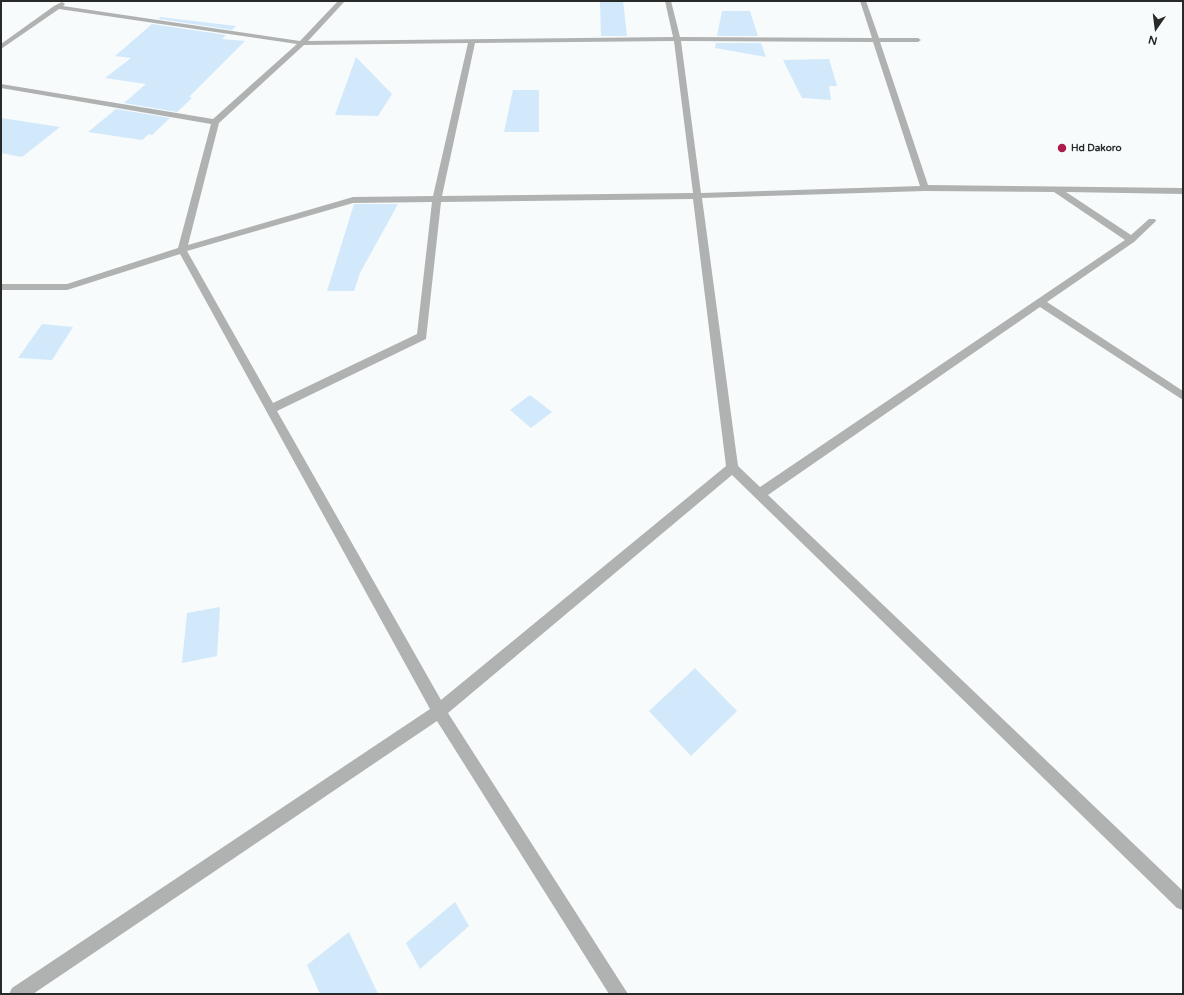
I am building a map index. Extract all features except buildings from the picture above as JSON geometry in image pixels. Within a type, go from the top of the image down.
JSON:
[{"type":"street","points":[[1,47],[65,1]]},
{"type":"street","points":[[342,1],[302,42],[215,122],[182,250],[439,711],[619,994]]},
{"type":"street","points":[[668,1],[677,40],[732,468],[1183,902]]},
{"type":"street","points":[[869,1],[863,1],[925,188]]},
{"type":"street","points":[[56,7],[302,42],[918,40]]},
{"type":"street","points":[[271,409],[422,336],[437,199],[472,41]]},
{"type":"street","points":[[1,86],[215,122]]},
{"type":"street","points":[[1,287],[67,287],[182,250],[353,200],[697,196],[925,188],[1183,191]]},
{"type":"street","points":[[1057,190],[1131,240]]},
{"type":"street","points":[[760,494],[1131,240],[1152,221]]},
{"type":"street","points":[[1040,302],[1183,396]]},
{"type":"street","points":[[18,994],[439,711],[732,468]]},
{"type":"place","name":"Hd Dakoro","points":[[1062,148]]}]
